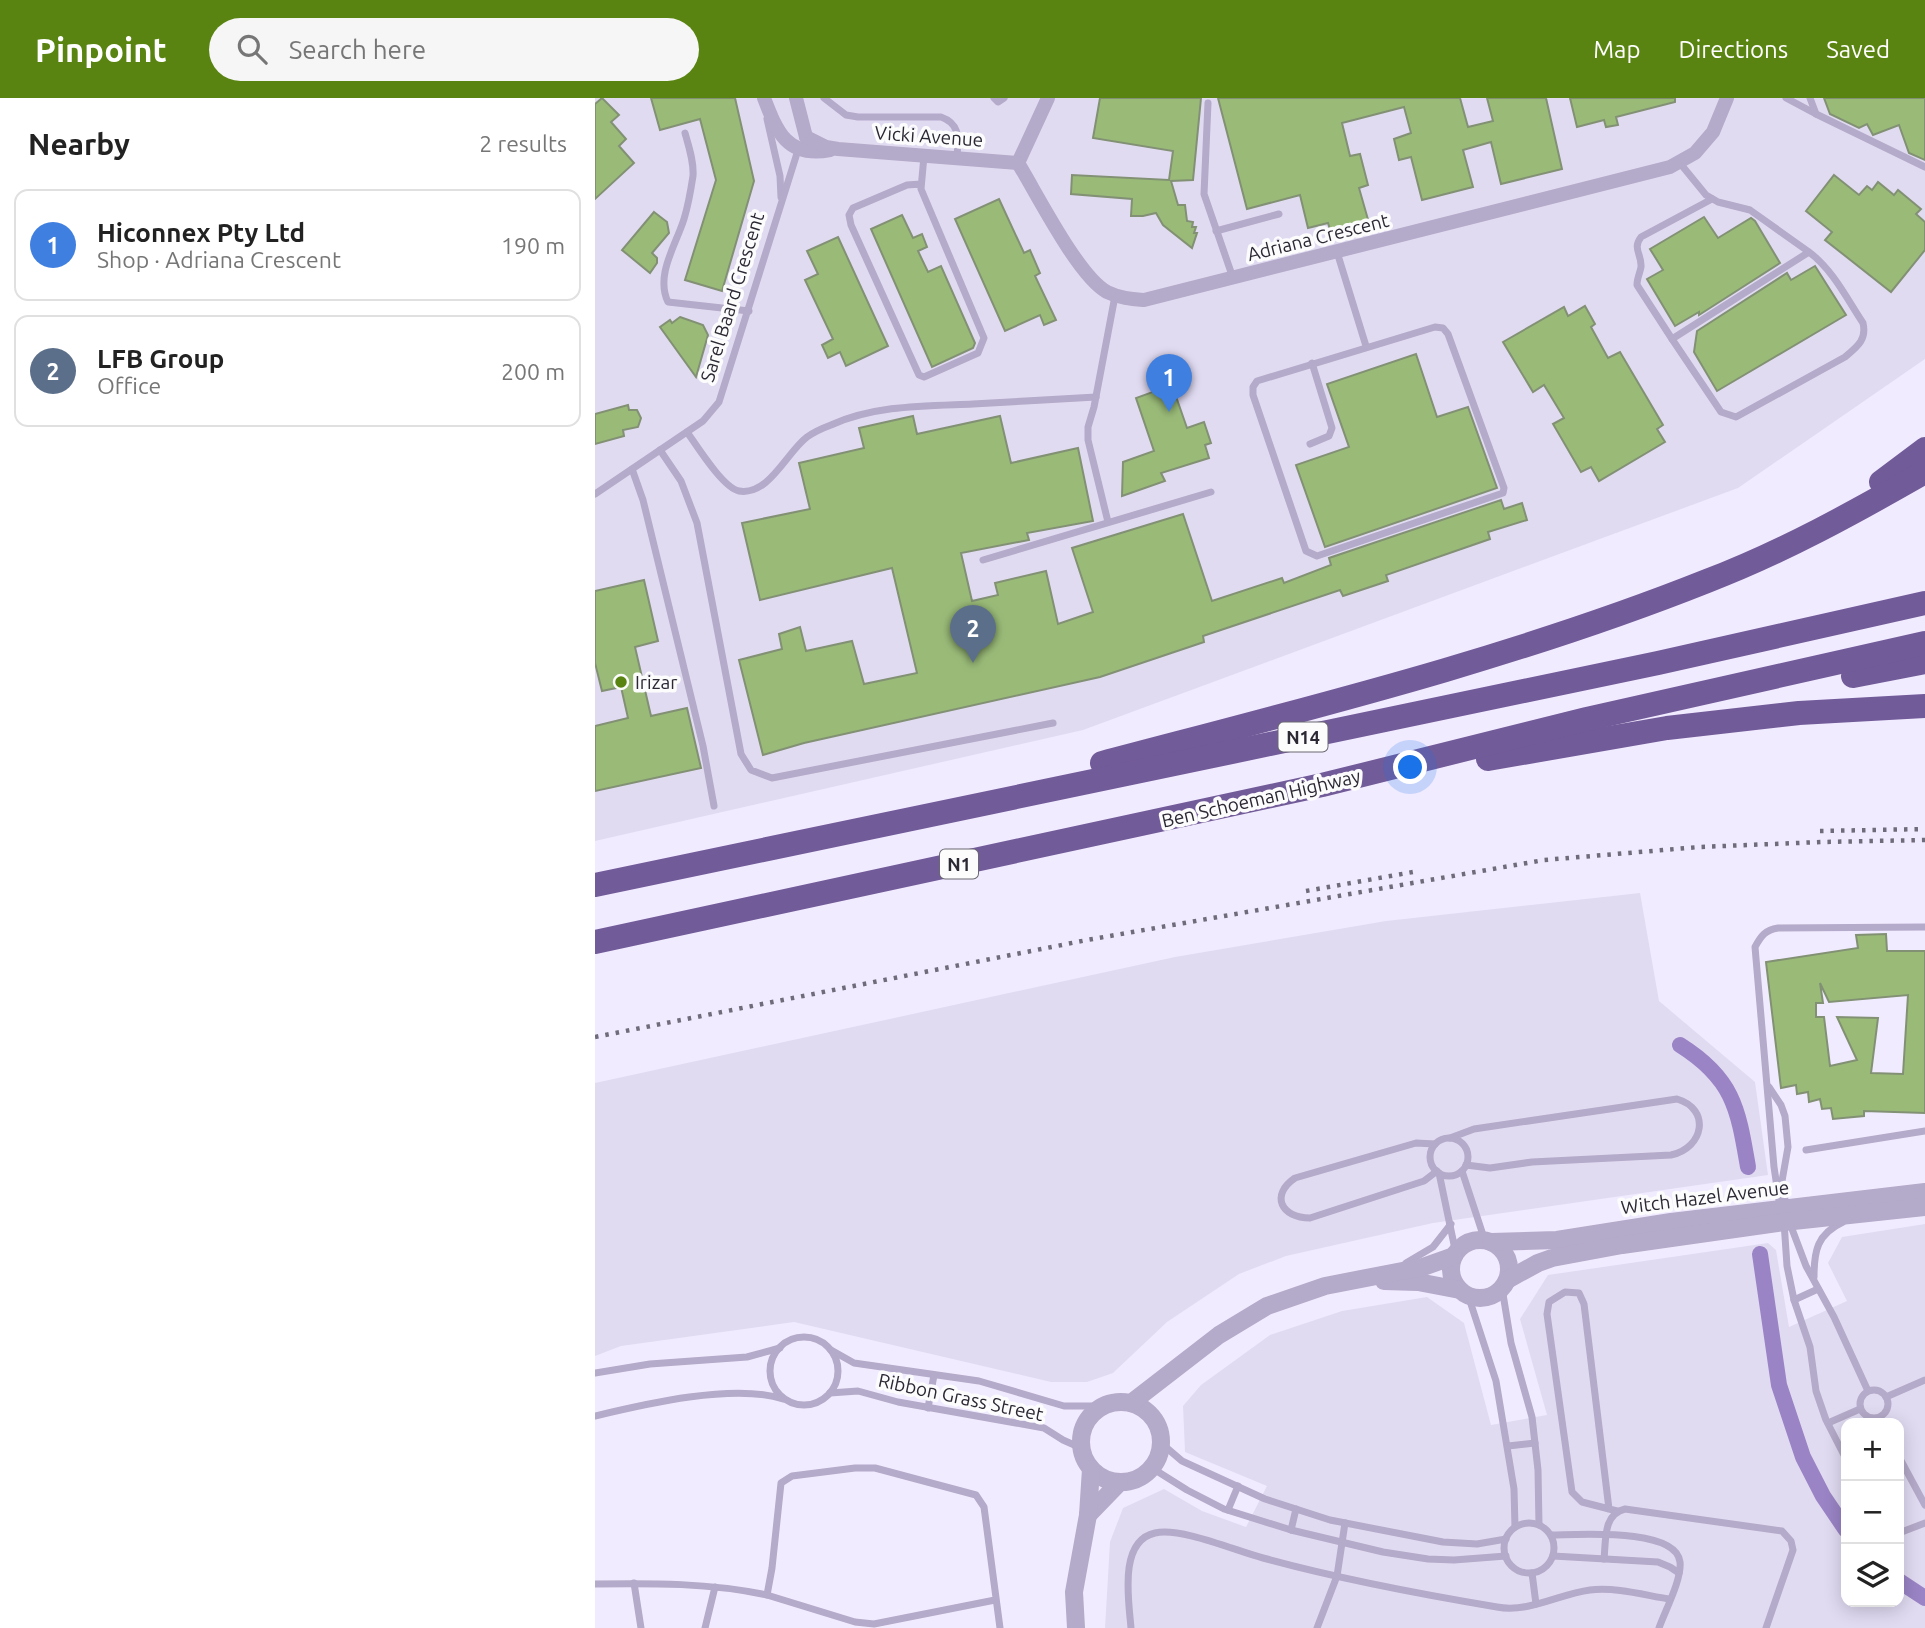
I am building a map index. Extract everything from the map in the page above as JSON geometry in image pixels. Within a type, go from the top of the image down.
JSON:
[{"type":"highway","points":[[1816,531],[1925,449]]},
{"type":"highway","points":[[595,885],[1069,772],[1371,692],[1542,640],[1707,581],[1816,531],[1925,472]]},
{"type":"highway","name":"N14","points":[[680,866],[1618,671],[1925,603]]},
{"type":"highway","name":"Ben Schoeman Highway","points":[[595,942],[1322,785],[1587,719],[1925,643]]},
{"type":"highway","points":[[1587,719],[1714,703],[1925,662]]},
{"type":"highway","points":[[1322,785],[1667,728],[1799,713],[1925,706]]},
{"type":"street","points":[[764,98],[776,129],[786,142],[802,144],[796,98]]},
{"type":"street","points":[[1048,98],[1018,163],[1078,262],[1092,280],[1115,295]]},
{"type":"street","name":"Adriana Crescent","points":[[1115,295],[1144,300],[1669,167],[1695,153],[1713,132],[1727,98]]},
{"type":"street","name":"Vicki Avenue","points":[[802,144],[1018,163]]},
{"type":"street","name":"Witch Hazel Avenue","points":[[1505,1284],[1538,1263],[1552,1258],[1925,1192]]},
{"type":"street","name":"Witch Hazel Avenue","points":[[1488,1241],[1557,1240],[1649,1225],[1925,1207]]},
{"type":"street","points":[[1131,1403],[1219,1335],[1268,1306],[1325,1286],[1423,1267],[1455,1255],[1469,1243],[1488,1241],[1499,1247],[1508,1262],[1505,1284],[1486,1297],[1418,1282],[1360,1280]]},
{"type":"street","points":[[1455,1255],[1452,1274],[1464,1293]]},
{"type":"street","points":[[1153,1417],[1169,1376]]},
{"type":"street","points":[[1121,1401],[1131,1403],[1153,1417],[1161,1434],[1159,1456],[1143,1476],[1119,1483],[1099,1476],[1091,1469],[1081,1448],[1081,1436],[1085,1424],[1102,1406],[1121,1401]]},
{"type":"street","points":[[1076,1628],[1074,1592],[1087,1515],[1091,1469]]},
{"type":"street","points":[[1087,1515],[1119,1483]]},
{"type":"lane","points":[[764,98],[782,201]]},
{"type":"lane","points":[[824,98],[846,115],[947,119],[958,131],[957,158]]},
{"type":"lane","points":[[994,98],[998,102],[1004,98]]},
{"type":"lane","points":[[1786,98],[1925,167]]},
{"type":"lane","points":[[1810,98],[1816,114]]},
{"type":"lane","points":[[1208,103],[1204,194],[1233,279]]},
{"type":"lane","points":[[685,133],[693,174],[684,219],[668,257],[663,292],[668,302],[749,311]]},
{"type":"lane","name":"Sarel Baard Crescent","points":[[595,494],[703,421],[719,402],[802,144]]},
{"type":"lane","points":[[921,184],[907,185],[853,208],[849,215],[851,225],[919,374],[924,377],[978,354],[984,338],[921,189],[924,155]]},
{"type":"lane","points":[[1679,162],[1706,195],[1750,210],[1809,252],[1827,269],[1863,323],[1865,332],[1861,344],[1845,357],[1736,417],[1721,412],[1636,285],[1641,265],[1636,248],[1641,237],[1712,199]]},
{"type":"lane","points":[[1216,231],[1279,214]]},
{"type":"lane","points":[[1337,252],[1366,346]]},
{"type":"lane","points":[[1672,339],[1809,252]]},
{"type":"lane","points":[[1108,522],[1088,440],[1088,427],[1115,295]]},
{"type":"lane","points":[[1435,327],[1443,328],[1458,359],[1504,488],[1503,493],[1329,552],[1312,555],[1307,551],[1253,387],[1258,381],[1366,346],[1435,327]]},
{"type":"lane","points":[[1310,444],[1329,436],[1332,428],[1312,363]]},
{"type":"lane","points":[[687,432],[729,488],[740,492],[753,490],[773,478],[783,460],[807,437],[832,424],[863,414],[919,406],[1096,397]]},
{"type":"lane","points":[[660,450],[681,481],[697,523],[741,754],[751,769],[772,778],[1053,723]]},
{"type":"lane","points":[[632,469],[643,500],[703,746],[714,806]]},
{"type":"lane","points":[[983,560],[1211,492]]},
{"type":"lane","points":[[1868,1391],[1835,1317],[1806,1266],[1785,1215],[1774,1167],[1755,947],[1761,936],[1769,930],[1779,928],[1925,927]]},
{"type":"lane","points":[[1768,1087],[1781,1105],[1785,1116],[1788,1147],[1782,1181],[1787,1266],[1794,1300],[1806,1331],[1816,1391],[1841,1449]]},
{"type":"lane","points":[[1435,1144],[1430,1155],[1433,1167],[1438,1172],[1451,1176],[1464,1168],[1671,1155],[1690,1148],[1696,1140],[1699,1119],[1695,1109],[1677,1098],[1474,1129],[1435,1144],[1416,1143],[1295,1178],[1286,1184],[1281,1195],[1283,1206],[1289,1214],[1298,1218],[1310,1218],[1424,1181],[1438,1172]]},
{"type":"lane","points":[[1806,1150],[1925,1131]]},
{"type":"lane","points":[[1450,1138],[1465,1147],[1468,1159],[1464,1168],[1488,1241]]},
{"type":"lane","points":[[1438,1172],[1451,1224],[1455,1255]]},
{"type":"lane","points":[[1814,1279],[1814,1252],[1819,1240],[1835,1226],[1863,1213]]},
{"type":"lane","points":[[1383,1274],[1427,1252],[1451,1224]]},
{"type":"lane","points":[[1505,1284],[1511,1343],[1532,1417],[1539,1525]]},
{"type":"lane","points":[[1794,1300],[1818,1289]]},
{"type":"lane","points":[[1604,1559],[1613,1510],[1584,1304],[1579,1293],[1565,1292],[1549,1302],[1546,1314],[1572,1492],[1582,1502],[1613,1510],[1630,1509],[1777,1530],[1786,1534],[1791,1541],[1792,1555],[1766,1628]]},
{"type":"lane","points":[[1464,1293],[1496,1381],[1514,1489],[1515,1527]]},
{"type":"lane","name":"Ribbon Grass Street","points":[[595,1373],[650,1364],[747,1357],[779,1348],[800,1337],[823,1342],[831,1350],[854,1363],[979,1381],[1064,1406],[1102,1406]]},
{"type":"lane","points":[[779,1348],[773,1358],[772,1382],[787,1400]]},
{"type":"lane","points":[[830,1393],[838,1372],[837,1360],[831,1350]]},
{"type":"lane","points":[[928,1408],[934,1375]]},
{"type":"lane","points":[[1886,1397],[1925,1380]]},
{"type":"lane","name":"Ribbon Grass Street","points":[[595,1416],[663,1402],[719,1395],[770,1394],[799,1404],[810,1404],[830,1393],[858,1391],[928,1408],[1044,1427],[1081,1448]]},
{"type":"lane","points":[[1870,1418],[1860,1409],[1861,1399],[1868,1391],[1878,1391],[1886,1397],[1888,1408],[1881,1418]]},
{"type":"lane","points":[[1828,1423],[1860,1409]]},
{"type":"lane","points":[[1161,1443],[1182,1461],[1238,1486],[1296,1509],[1345,1523],[1443,1542],[1477,1544],[1506,1539]]},
{"type":"lane","points":[[1508,1446],[1535,1443]]},
{"type":"lane","points":[[1904,1466],[1925,1505]]},
{"type":"lane","points":[[767,1595],[782,1483],[792,1476],[866,1467],[971,1493],[981,1500],[1000,1628]]},
{"type":"lane","points":[[1152,1468],[1187,1490],[1228,1510],[1291,1530],[1428,1559],[1506,1556]]},
{"type":"lane","points":[[1228,1510],[1238,1486]]},
{"type":"lane","points":[[1291,1530],[1296,1509]]},
{"type":"lane","points":[[1317,1628],[1337,1576],[1345,1523]]},
{"type":"lane","points":[[1904,1531],[1925,1523]]},
{"type":"lane","points":[[1523,1524],[1539,1525],[1551,1535],[1553,1556],[1545,1567],[1532,1573],[1516,1569],[1506,1556],[1506,1539],[1515,1527],[1523,1524]]},
{"type":"lane","points":[[1131,1628],[1128,1567],[1138,1545],[1155,1533],[1188,1535],[1262,1558],[1337,1576],[1501,1608],[1536,1604],[1595,1589],[1669,1600]]},
{"type":"lane","points":[[1551,1535],[1625,1535],[1671,1546],[1680,1559],[1679,1573],[1659,1628]]},
{"type":"lane","points":[[1553,1556],[1658,1562],[1679,1573]]},
{"type":"lane","points":[[1532,1573],[1536,1604]]},
{"type":"lane","points":[[595,1584],[634,1583],[735,1588],[767,1595],[855,1625],[874,1624],[995,1600]]},
{"type":"lane","points":[[634,1583],[641,1628]]},
{"type":"lane","points":[[705,1628],[715,1587]]},
{"type":"shaded area","points":[[595,98],[1925,98],[1925,359],[1738,488],[1083,730],[595,841]]},
{"type":"shaded area","points":[[1640,893],[1659,1001],[1755,1082],[1768,1175],[1433,1223],[1286,1256],[1239,1274],[1167,1322],[1113,1373],[1087,1382],[1051,1382],[794,1322],[621,1346],[595,1356],[595,1083],[1175,957],[1386,921]]},
{"type":"shaded area","points":[[1925,1224],[1925,1628],[1105,1628],[1110,1542],[1123,1508],[1164,1489],[1202,1511],[1246,1527],[1267,1486],[1185,1452],[1183,1406],[1201,1385],[1270,1335],[1342,1311],[1427,1297],[1464,1323],[1491,1425],[1547,1415],[1520,1319],[1548,1275],[1768,1243],[1776,1250],[1789,1327],[1847,1301],[1828,1263],[1842,1237]]},
{"type":"building","points":[[602,98],[619,115],[611,122],[626,139],[619,146],[634,163],[595,199],[595,104]]},
{"type":"building","points":[[651,98],[735,98],[754,181],[722,291],[685,280],[716,180],[700,119],[660,130]]},
{"type":"building","points":[[1100,98],[1201,98],[1193,180],[1171,181],[1178,205],[1185,205],[1187,221],[1193,222],[1192,227],[1196,227],[1194,233],[1197,233],[1192,248],[1163,225],[1156,213],[1131,216],[1132,199],[1071,194],[1072,175],[1169,180],[1173,151],[1093,138]]},
{"type":"building","points":[[1218,98],[1460,98],[1468,127],[1493,121],[1487,98],[1546,98],[1562,169],[1501,184],[1491,142],[1463,150],[1473,187],[1422,200],[1411,157],[1399,160],[1394,139],[1411,133],[1404,107],[1342,123],[1350,156],[1360,154],[1368,185],[1359,188],[1369,223],[1331,233],[1328,223],[1308,228],[1300,195],[1247,209]]},
{"type":"building","points":[[1570,98],[1675,98],[1675,102],[1616,117],[1618,125],[1606,127],[1604,120],[1577,127]]},
{"type":"building","points":[[1824,98],[1925,98],[1925,160],[1909,153],[1899,125],[1873,135],[1867,124],[1859,128],[1830,114]]},
{"type":"building","points":[[1834,175],[1859,195],[1867,186],[1872,190],[1878,182],[1894,195],[1898,190],[1921,209],[1916,214],[1925,222],[1925,250],[1891,292],[1825,240],[1832,232],[1806,211]]},
{"type":"building","points":[[999,199],[1024,253],[1030,250],[1040,273],[1035,276],[1056,320],[1044,325],[1040,315],[1005,331],[955,219]]},
{"type":"building","points":[[654,212],[667,222],[669,233],[652,253],[657,258],[657,263],[650,273],[622,250]]},
{"type":"building","points":[[902,215],[913,238],[922,234],[927,247],[918,251],[928,272],[941,266],[975,343],[973,348],[932,367],[871,229]]},
{"type":"building","points":[[1704,217],[1718,238],[1751,218],[1780,263],[1699,315],[1699,312],[1675,326],[1647,279],[1663,270],[1650,249]]},
{"type":"building","points":[[838,237],[888,346],[846,366],[840,352],[828,358],[822,345],[833,339],[805,280],[818,274],[807,251]]},
{"type":"building","points":[[1815,266],[1846,315],[1717,391],[1694,352],[1697,331],[1787,273],[1791,280]]},
{"type":"building","points":[[1585,306],[1595,324],[1591,327],[1608,358],[1620,352],[1663,425],[1657,429],[1665,442],[1599,481],[1591,467],[1581,472],[1553,424],[1564,418],[1544,385],[1533,392],[1503,342],[1564,307],[1568,316]]},
{"type":"building","points":[[680,317],[703,325],[708,335],[696,377],[660,327]]},
{"type":"building","points":[[1416,354],[1437,417],[1468,407],[1497,488],[1325,547],[1296,465],[1349,447],[1327,384]]},
{"type":"building","points":[[1172,385],[1187,428],[1204,422],[1211,443],[1205,445],[1209,458],[1161,473],[1165,481],[1122,496],[1123,462],[1154,451],[1136,398]]},
{"type":"building","points":[[628,405],[629,410],[637,410],[641,418],[638,427],[623,430],[624,436],[595,444],[595,414]]},
{"type":"building","points":[[913,416],[917,434],[1000,416],[1011,463],[1078,448],[1093,521],[1027,533],[1029,540],[961,553],[972,601],[998,595],[995,583],[1046,571],[1058,624],[1093,612],[1072,548],[1183,514],[1212,601],[1282,578],[1284,583],[1331,565],[1329,558],[1501,500],[1504,509],[1522,503],[1527,520],[1488,532],[1490,539],[1386,575],[1388,581],[1343,596],[1340,590],[1203,636],[1204,642],[1100,677],[804,743],[763,755],[739,660],[782,649],[779,634],[800,627],[806,651],[852,641],[864,684],[917,673],[892,568],[760,600],[742,523],[810,509],[799,463],[864,448],[859,428]]},
{"type":"building","name":"Irizar","points":[[644,580],[658,641],[635,647],[651,716],[687,708],[701,768],[595,791],[595,726],[628,718],[621,687],[602,691],[595,663],[595,591]]},
{"type":"building","points":[[1886,934],[1887,951],[1925,951],[1925,1113],[1864,1111],[1864,1116],[1833,1119],[1831,1108],[1822,1109],[1820,1099],[1809,1102],[1808,1092],[1797,1094],[1796,1085],[1781,1088],[1766,962],[1858,948],[1856,935]],"holes":[[[1820,983],[1829,1002],[1908,995],[1903,1074],[1871,1073],[1878,1018],[1837,1017],[1857,1060],[1830,1066],[1824,1017],[1816,1017],[1816,1003],[1823,1003]]]},
{"type":"waterway","points":[[1680,1045],[1712,1070],[1731,1097],[1741,1128],[1748,1167]]},
{"type":"waterway","points":[[1760,1254],[1779,1385],[1803,1457],[1823,1496],[1841,1523]]},
{"type":"waterway","points":[[1904,1584],[1925,1598]]},
{"type":"railway","points":[[1820,831],[1925,829]]},
{"type":"railway","points":[[595,1037],[1087,940],[1544,860],[1699,847],[1925,840]]},
{"type":"railway","points":[[1306,891],[1413,872]]},
{"type":"place","name":"Hiconnex Pty Ltd","points":[[1169,412]]},
{"type":"place","name":"LFB Group","points":[[973,663]]},
{"type":"place","name":"Irizar","points":[[621,682]]}]
